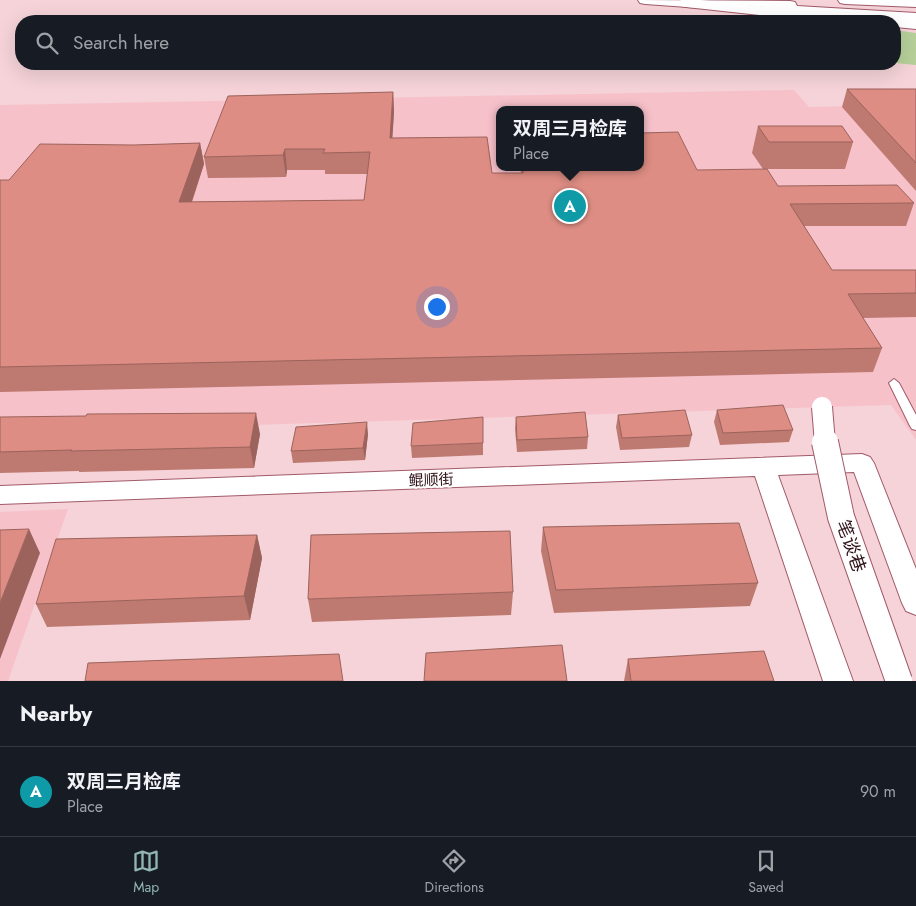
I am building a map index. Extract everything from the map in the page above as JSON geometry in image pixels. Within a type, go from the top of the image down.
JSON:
[{"type":"highway","points":[[645,0],[797,15]]},
{"type":"highway","points":[[727,0],[808,6],[916,10]]},
{"type":"highway","points":[[844,0],[916,4]]},
{"type":"highway","points":[[686,4],[867,15]]},
{"type":"highway","points":[[901,17],[916,18]]},
{"type":"highway","points":[[901,23],[916,24]]},
{"type":"street","name":"笔谈巷","points":[[822,407],[826,450],[841,517],[899,681]]},
{"type":"street","name":"鲲顺街","points":[[0,495],[862,463],[916,603]]},
{"type":"street","points":[[764,468],[838,681]]},
{"type":"lane","points":[[894,383],[916,426]]},
{"type":"shaded area","points":[[794,90],[809,107],[916,105],[916,440],[891,405],[0,433],[0,105]]},
{"type":"shaded area","points":[[68,509],[8,681],[0,681],[0,512]]},
{"type":"green space","points":[[901,31],[916,33],[916,65],[901,64]]},
{"type":"building","points":[[847,89],[916,89],[916,163]]},
{"type":"building","points":[[393,92],[390,138],[487,137],[492,173],[523,173],[523,171],[644,171],[644,133],[678,132],[697,170],[767,169],[778,186],[897,185],[914,203],[790,204],[832,270],[916,270],[916,293],[848,294],[882,348],[0,367],[0,180],[9,180],[40,144],[134,145],[200,143],[179,202],[364,200],[370,152],[323,153],[325,149],[285,149],[283,155],[204,157],[228,96]]},
{"type":"building","points":[[758,126],[842,126],[853,142],[769,142]]},
{"type":"building","points":[[783,405],[793,430],[723,433],[717,410]]},
{"type":"building","points":[[685,410],[692,435],[622,438],[618,415]]},
{"type":"building","points":[[585,412],[588,437],[517,440],[516,417]]},
{"type":"building","points":[[256,413],[250,447],[0,452],[0,417],[86,416],[87,414]]},
{"type":"building","points":[[483,417],[483,443],[411,446],[413,423]]},
{"type":"building","points":[[367,422],[363,448],[291,451],[296,427]]},
{"type":"building","points":[[739,523],[758,583],[556,590],[543,527]]},
{"type":"building","points":[[29,529],[0,603],[0,530]]},
{"type":"building","points":[[510,531],[513,592],[308,599],[311,535]]},
{"type":"building","points":[[257,535],[244,596],[36,604],[56,539]]},
{"type":"building","points":[[562,645],[567,681],[424,681],[426,653]]},
{"type":"building","points":[[764,651],[774,681],[631,681],[628,659]]},
{"type":"building","points":[[339,654],[343,681],[85,681],[88,663]]},
{"type":"place","name":"双周三月检库","points":[[570,206]]}]
